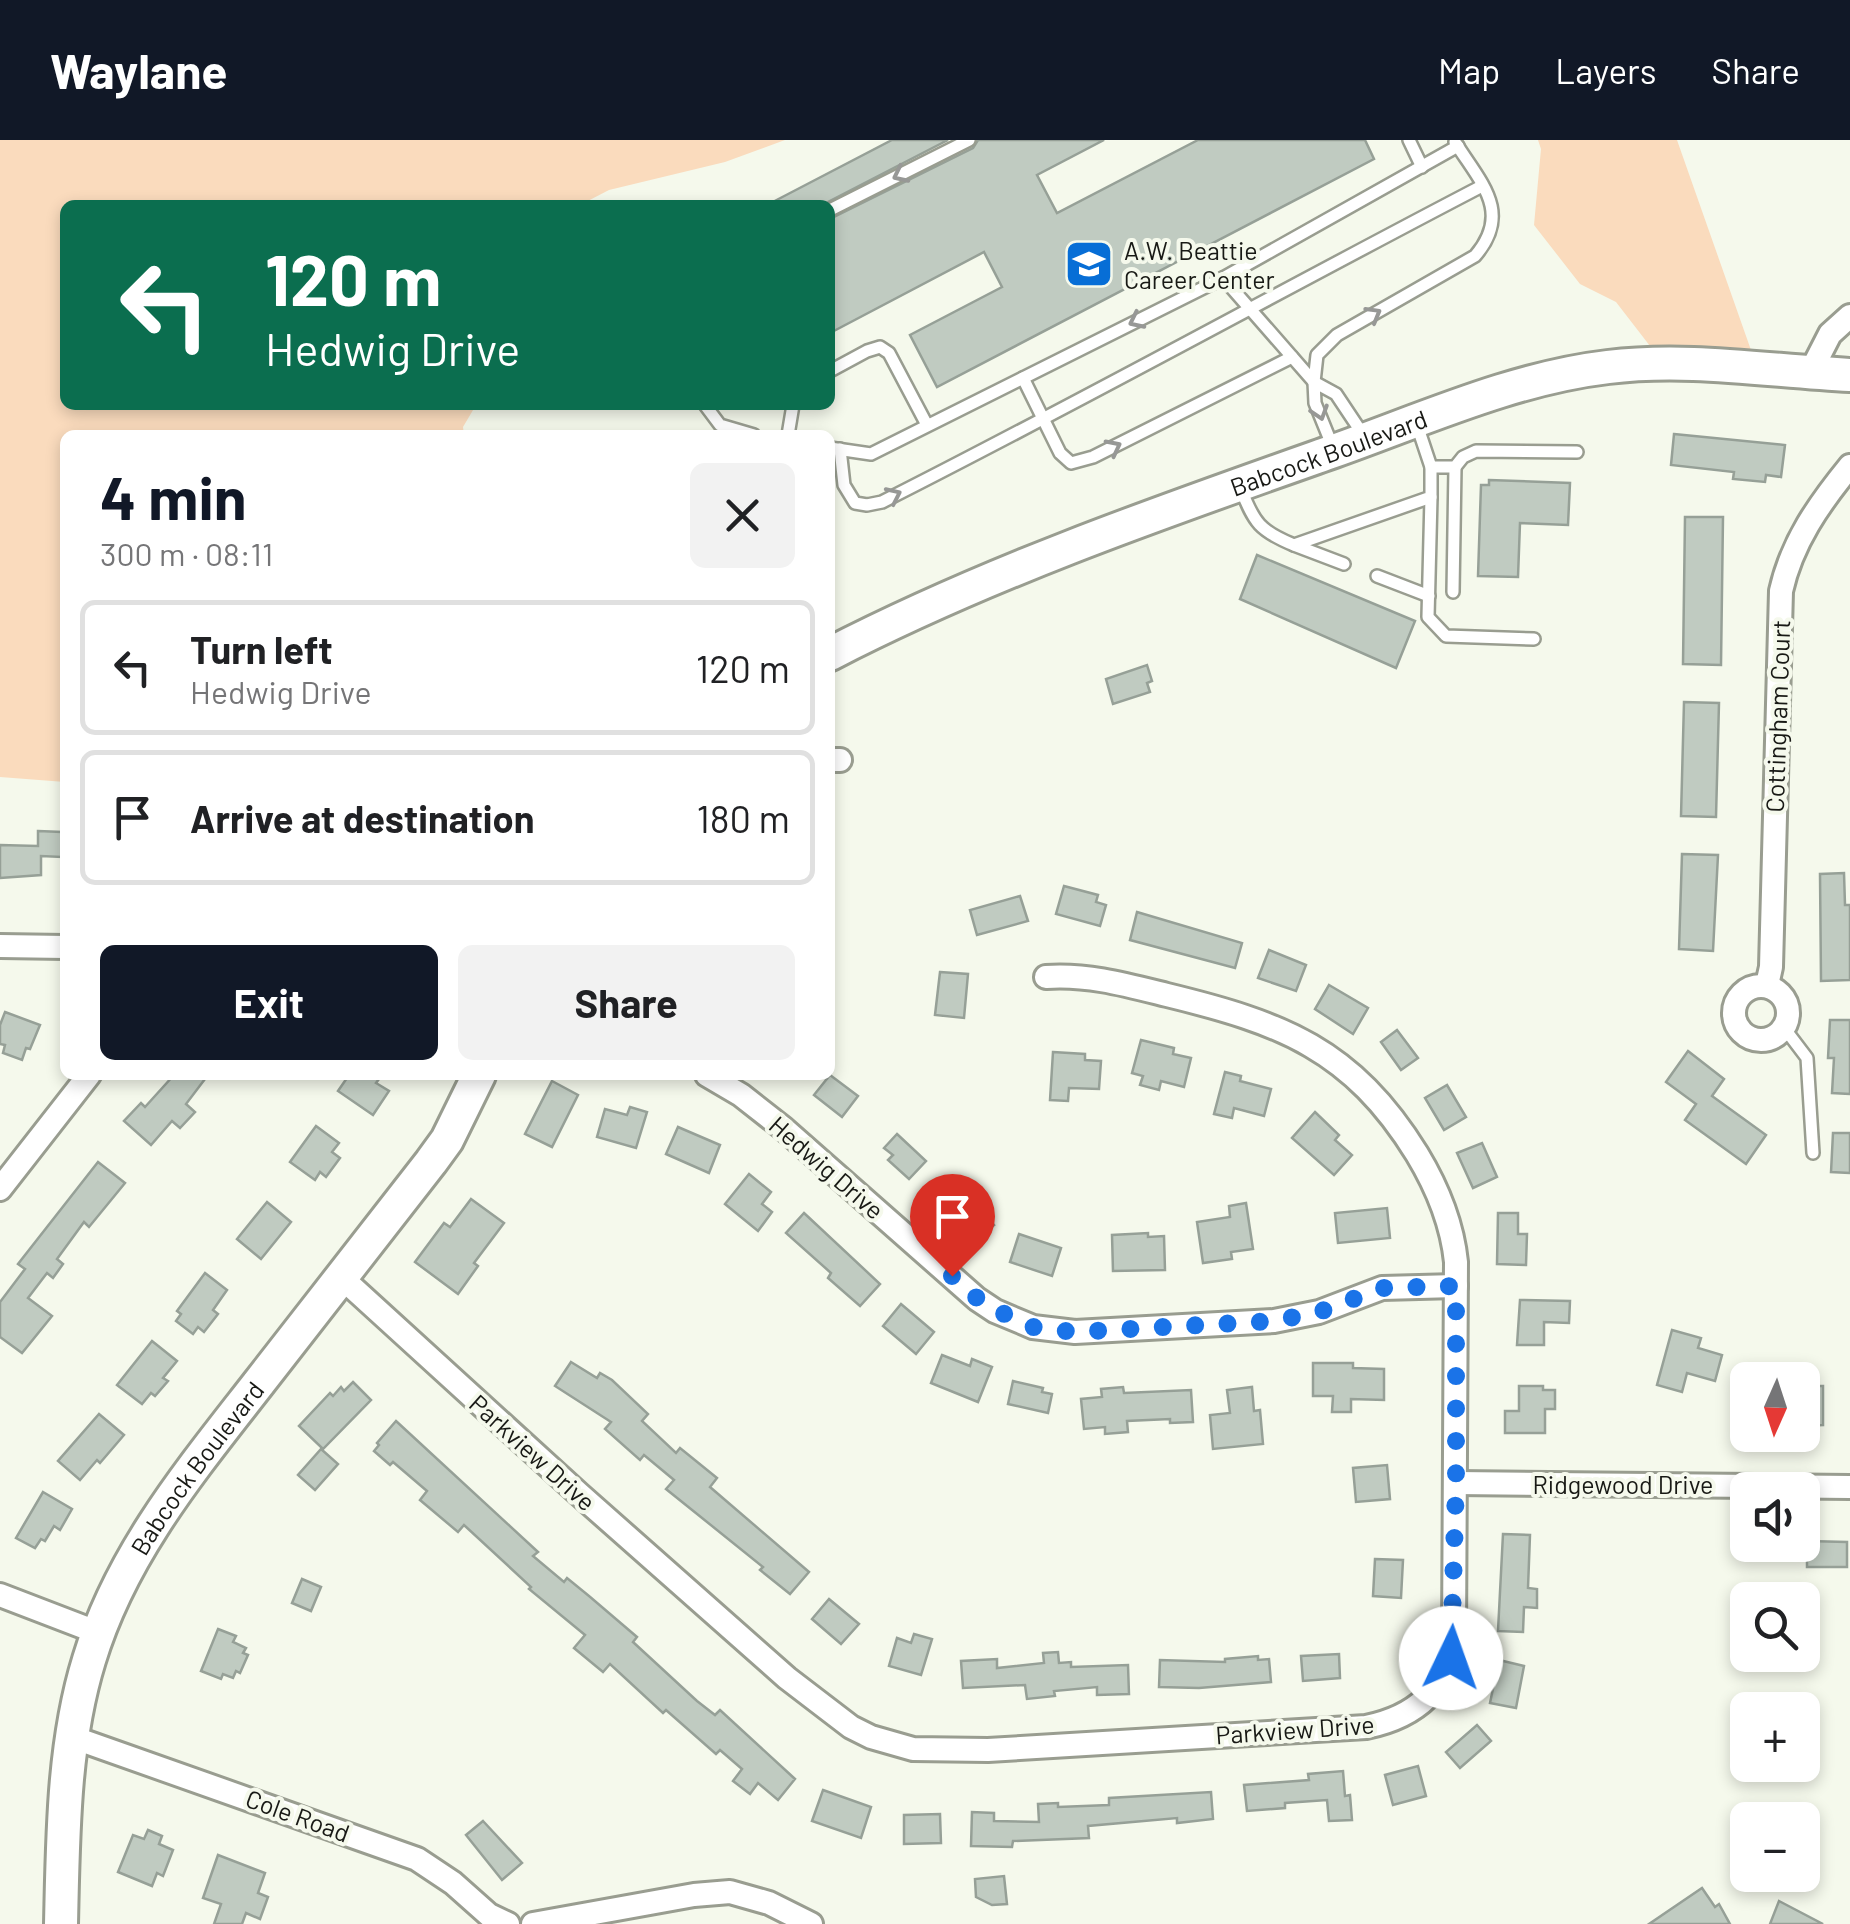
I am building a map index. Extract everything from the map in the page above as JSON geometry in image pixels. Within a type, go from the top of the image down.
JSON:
[{"type":"main road","name":"Babcock Boulevard","points":[[835,652],[956,593],[1240,485],[1524,384],[1611,366],[1693,364],[1850,375]]},
{"type":"main road","name":"Babcock Boulevard","points":[[61,1924],[72,1737],[82,1684],[98,1633],[124,1573],[164,1508],[447,1140],[477,1080]]},
{"type":"street","points":[[1810,373],[1830,334],[1850,316]]},
{"type":"street","name":"Cottingham Court","points":[[1785,1029],[1786,1007],[1780,993],[1768,985],[1781,591],[1803,531],[1850,466]]},
{"type":"street","points":[[0,946],[60,946]]},
{"type":"street","name":"Parkview Drive","points":[[341,1278],[788,1678],[851,1727],[890,1745],[988,1750],[1366,1728],[1402,1716],[1433,1694],[1451,1658],[1456,1286],[1454,1239],[1435,1187],[1388,1110],[1324,1051],[1266,1024],[1202,1003],[1092,978],[1046,976]]},
{"type":"street","points":[[1768,985],[1750,987],[1738,1000],[1738,1030],[1745,1036],[1768,1039],[1785,1029]]},
{"type":"street","points":[[0,1189],[85,1080]]},
{"type":"street","name":"Hedwig Drive","points":[[715,1080],[783,1128],[978,1299],[1033,1327],[1074,1332],[1274,1321],[1319,1312],[1382,1288],[1456,1286]]},
{"type":"street","name":"Ridgewood Drive","points":[[1456,1483],[1850,1486]]},
{"type":"street","points":[[0,1595],[98,1633]]},
{"type":"street","name":"Cole Road","points":[[72,1737],[417,1859],[453,1883],[489,1915],[508,1924]]},
{"type":"street","points":[[533,1924],[730,1892],[769,1902],[811,1924]]},
{"type":"lane","points":[[835,207],[969,140]]},
{"type":"lane","points":[[1409,140],[1422,168]]},
{"type":"lane","points":[[1334,451],[1314,403],[1317,356],[1337,335],[1475,256],[1488,241],[1494,207],[1482,186],[1456,143],[1422,168],[1223,278],[871,454],[835,448],[844,485],[855,502],[882,502],[1482,186]]},
{"type":"lane","points":[[1223,278],[1314,382],[1336,394],[1366,439]]},
{"type":"lane","points":[[835,368],[867,351],[880,348],[888,352],[927,425]]},
{"type":"lane","points":[[1022,378],[1060,453],[1071,463],[1094,457],[1292,357]]},
{"type":"lane","points":[[709,410],[720,425],[734,430]]},
{"type":"lane","points":[[1416,422],[1432,467],[1428,617],[1446,636],[1534,639]]},
{"type":"lane","points":[[1454,592],[1455,466],[1476,451],[1577,452]]},
{"type":"lane","points":[[1432,467],[1455,466]]},
{"type":"lane","points":[[1240,485],[1252,519],[1270,535],[1344,564]]},
{"type":"lane","points":[[1294,545],[1431,497]]},
{"type":"lane","points":[[1377,576],[1429,596]]},
{"type":"lane","points":[[1785,1029],[1807,1058],[1813,1154]]},
{"type":"shaded area","points":[[0,140],[785,140],[725,162],[609,190],[590,200],[60,200],[60,410],[473,410],[463,430],[60,430],[60,782],[0,777]]},
{"type":"shaded area","points":[[1538,140],[1677,140],[1752,353],[1650,346],[1616,302],[1580,284],[1534,225],[1541,149]]},
{"type":"building","points":[[892,140],[948,140],[832,200],[777,200]]},
{"type":"building","name":"A.W. Beattie Career Center","points":[[978,140],[1104,140],[1037,175],[1057,213],[1198,140],[1365,140],[1374,159],[937,387],[910,335],[1002,287],[984,252],[835,330],[835,217],[973,148]]},
{"type":"building","points":[[1674,434],[1785,445],[1781,477],[1766,475],[1765,482],[1733,479],[1734,472],[1671,465]]},
{"type":"building","points":[[1489,480],[1570,483],[1568,525],[1520,523],[1518,577],[1478,576],[1481,485],[1489,485]]},
{"type":"building","points":[[1685,517],[1723,517],[1721,665],[1683,664]]},
{"type":"building","points":[[1257,555],[1415,621],[1396,668],[1240,599]]},
{"type":"building","points":[[1147,665],[1152,681],[1147,683],[1150,692],[1113,704],[1106,679]]},
{"type":"building","points":[[1684,702],[1719,703],[1716,817],[1681,816]]},
{"type":"building","points":[[38,831],[60,832],[60,857],[41,856],[41,875],[0,878],[0,845],[38,846]]},
{"type":"building","points":[[1682,854],[1718,855],[1713,951],[1679,949]]},
{"type":"building","points":[[1844,873],[1845,905],[1850,905],[1850,980],[1821,981],[1820,874]]},
{"type":"building","points":[[1064,886],[1098,895],[1096,902],[1106,905],[1100,926],[1056,914]]},
{"type":"building","points":[[1020,896],[1028,921],[977,935],[970,910]]},
{"type":"building","points":[[1137,912],[1242,943],[1235,968],[1130,940]]},
{"type":"building","points":[[1269,950],[1306,965],[1296,991],[1258,978]]},
{"type":"building","points":[[940,972],[968,974],[964,1018],[935,1015]]},
{"type":"building","points":[[1329,985],[1368,1008],[1353,1034],[1315,1009]]},
{"type":"building","points":[[5,1012],[40,1025],[22,1060],[3,1053],[0,1025]]},
{"type":"building","points":[[1830,1020],[1850,1020],[1850,1094],[1832,1093],[1834,1058],[1828,1058]]},
{"type":"building","points":[[1397,1030],[1418,1058],[1401,1070],[1381,1042]]},
{"type":"building","points":[[1141,1040],[1174,1048],[1173,1054],[1191,1058],[1184,1087],[1161,1081],[1159,1090],[1140,1085],[1143,1076],[1132,1073]]},
{"type":"building","points":[[1688,1051],[1724,1079],[1712,1096],[1766,1135],[1746,1164],[1685,1120],[1696,1104],[1666,1082]]},
{"type":"building","points":[[1053,1052],[1085,1054],[1085,1060],[1101,1061],[1099,1089],[1069,1088],[1068,1101],[1050,1100]]},
{"type":"building","points":[[1225,1072],[1241,1076],[1240,1081],[1271,1089],[1264,1116],[1234,1108],[1232,1118],[1214,1114]]},
{"type":"building","points":[[835,1079],[858,1096],[842,1117],[814,1095],[826,1080]]},
{"type":"building","points":[[169,1080],[204,1080],[186,1104],[195,1112],[180,1128],[172,1121],[151,1145],[124,1121],[141,1103],[145,1107]]},
{"type":"building","points":[[346,1080],[378,1080],[376,1083],[389,1091],[373,1115],[338,1091]]},
{"type":"building","points":[[552,1081],[578,1095],[552,1147],[525,1134]]},
{"type":"building","points":[[1447,1085],[1466,1117],[1444,1130],[1425,1098]]},
{"type":"building","points":[[630,1107],[647,1112],[636,1148],[597,1137],[605,1109],[627,1115]]},
{"type":"building","points":[[1315,1112],[1339,1135],[1335,1140],[1352,1155],[1334,1175],[1292,1138]]},
{"type":"building","points":[[316,1126],[339,1143],[332,1152],[340,1158],[326,1177],[320,1172],[315,1180],[290,1162]]},
{"type":"building","points":[[678,1127],[720,1145],[709,1173],[666,1154]]},
{"type":"building","points":[[1833,1133],[1850,1133],[1850,1173],[1831,1172]]},
{"type":"building","points":[[897,1134],[926,1161],[909,1179],[888,1160],[893,1155],[884,1148]]},
{"type":"building","points":[[1482,1143],[1497,1177],[1473,1188],[1457,1153]]},
{"type":"building","points":[[98,1162],[125,1183],[89,1227],[84,1222],[57,1259],[63,1264],[53,1278],[47,1273],[28,1298],[52,1316],[22,1353],[0,1337],[0,1302],[25,1269],[18,1264]]},
{"type":"building","points":[[749,1174],[771,1192],[762,1204],[772,1212],[758,1231],[725,1204]]},
{"type":"building","points":[[970,1197],[994,1225],[975,1241],[951,1213]]},
{"type":"building","points":[[471,1199],[504,1223],[474,1263],[478,1266],[458,1294],[415,1262],[444,1223],[450,1227]]},
{"type":"building","points":[[267,1202],[291,1222],[261,1259],[237,1239]]},
{"type":"building","points":[[1246,1203],[1253,1249],[1231,1252],[1232,1259],[1203,1263],[1197,1222],[1230,1217],[1229,1206]]},
{"type":"building","points":[[1387,1208],[1390,1238],[1338,1243],[1335,1213]]},
{"type":"building","points":[[804,1213],[880,1284],[860,1306],[828,1278],[831,1273],[786,1233]]},
{"type":"building","points":[[1498,1213],[1518,1213],[1518,1234],[1527,1234],[1526,1265],[1497,1264]]},
{"type":"building","points":[[1148,1233],[1148,1237],[1164,1236],[1165,1270],[1113,1271],[1112,1235]]},
{"type":"building","points":[[1019,1234],[1061,1248],[1052,1276],[1010,1262]]},
{"type":"building","points":[[205,1273],[227,1290],[213,1310],[218,1314],[204,1332],[198,1327],[193,1334],[176,1321],[181,1314],[177,1311]]},
{"type":"building","points":[[1520,1300],[1570,1301],[1569,1323],[1544,1322],[1544,1345],[1517,1345]]},
{"type":"building","points":[[901,1304],[934,1332],[916,1354],[883,1326]]},
{"type":"building","points":[[1672,1330],[1701,1338],[1698,1348],[1722,1355],[1715,1381],[1687,1373],[1682,1392],[1657,1385]]},
{"type":"building","points":[[152,1341],[177,1361],[163,1378],[168,1381],[142,1404],[117,1385]]},
{"type":"building","points":[[942,1355],[970,1366],[972,1359],[992,1367],[978,1402],[931,1383]]},
{"type":"building","points":[[571,1362],[597,1378],[600,1373],[612,1380],[648,1414],[642,1421],[676,1453],[680,1448],[717,1478],[710,1487],[809,1572],[790,1594],[760,1570],[763,1567],[666,1489],[674,1480],[644,1455],[640,1460],[605,1429],[611,1422],[555,1386]]},
{"type":"building","points":[[1313,1363],[1353,1363],[1353,1368],[1384,1369],[1384,1400],[1351,1399],[1351,1412],[1332,1412],[1333,1396],[1313,1396]]},
{"type":"building","points":[[1013,1381],[1052,1394],[1048,1413],[1008,1404]]},
{"type":"building","points":[[353,1382],[371,1400],[323,1449],[299,1426],[330,1393],[333,1396],[341,1387],[344,1391]]},
{"type":"building","points":[[1519,1386],[1555,1390],[1555,1409],[1545,1409],[1545,1433],[1505,1433],[1505,1411],[1519,1411]]},
{"type":"building","points":[[1820,1386],[1823,1386],[1820,1425]]},
{"type":"building","points":[[1123,1387],[1124,1393],[1191,1390],[1193,1422],[1127,1421],[1128,1432],[1105,1434],[1105,1427],[1084,1429],[1081,1399],[1102,1397],[1101,1389]]},
{"type":"building","points":[[1252,1387],[1254,1411],[1260,1410],[1263,1444],[1213,1449],[1210,1415],[1230,1413],[1227,1390]]},
{"type":"building","points":[[99,1414],[124,1435],[80,1480],[58,1461]]},
{"type":"building","points":[[396,1421],[538,1552],[533,1556],[564,1582],[567,1578],[589,1596],[637,1637],[633,1642],[697,1701],[715,1715],[720,1710],[795,1779],[778,1800],[758,1783],[750,1794],[733,1781],[742,1769],[720,1750],[716,1754],[666,1710],[663,1713],[610,1664],[603,1672],[574,1648],[585,1635],[529,1589],[464,1525],[458,1532],[420,1500],[427,1491],[374,1451]]},
{"type":"building","points":[[321,1449],[338,1464],[315,1490],[298,1475]]},
{"type":"building","points":[[1387,1465],[1390,1499],[1356,1502],[1353,1468]]},
{"type":"building","points":[[43,1492],[72,1509],[60,1530],[54,1526],[35,1548],[16,1538]]},
{"type":"building","points":[[1503,1534],[1530,1535],[1528,1588],[1537,1589],[1537,1608],[1524,1607],[1523,1632],[1498,1631]]},
{"type":"building","points":[[1820,1541],[1847,1542],[1847,1567],[1807,1567],[1807,1562],[1820,1562]]},
{"type":"building","points":[[1375,1559],[1403,1560],[1401,1598],[1373,1596]]},
{"type":"building","points":[[302,1579],[321,1587],[311,1611],[292,1603]]},
{"type":"building","points":[[829,1599],[859,1624],[841,1644],[812,1619]]},
{"type":"building","points":[[218,1629],[236,1636],[233,1642],[246,1648],[243,1653],[248,1655],[240,1673],[236,1671],[233,1678],[223,1674],[221,1679],[201,1671]]},
{"type":"building","points":[[914,1634],[932,1639],[921,1675],[889,1666],[897,1638],[911,1643]]},
{"type":"building","points":[[1058,1652],[1059,1663],[1071,1662],[1071,1667],[1128,1665],[1129,1694],[1097,1695],[1097,1687],[1054,1691],[1055,1696],[1027,1699],[1025,1685],[963,1688],[961,1661],[997,1659],[997,1668],[1044,1663],[1043,1653]]},
{"type":"building","points":[[1339,1654],[1340,1678],[1303,1681],[1301,1656]]},
{"type":"building","points":[[1258,1656],[1258,1660],[1269,1659],[1271,1682],[1159,1687],[1160,1660],[1225,1662]]},
{"type":"building","points":[[1499,1660],[1524,1666],[1516,1708],[1490,1703]]},
{"type":"building","points":[[1477,1725],[1491,1741],[1460,1768],[1446,1752]]},
{"type":"building","points":[[1418,1766],[1426,1796],[1393,1805],[1385,1775]]},
{"type":"building","points":[[1343,1771],[1352,1820],[1329,1821],[1327,1800],[1247,1811],[1244,1785],[1309,1780],[1308,1774]]},
{"type":"building","points":[[823,1790],[871,1807],[861,1838],[812,1821]]},
{"type":"building","points":[[1211,1792],[1213,1819],[1177,1823],[1177,1818],[1088,1826],[1089,1838],[1013,1841],[1012,1847],[971,1846],[972,1812],[994,1813],[994,1821],[1039,1822],[1038,1804],[1109,1805],[1109,1798]]},
{"type":"building","points":[[940,1814],[941,1843],[904,1844],[904,1815]]},
{"type":"building","points":[[483,1821],[522,1863],[502,1880],[466,1835]]},
{"type":"building","points":[[148,1830],[162,1836],[159,1844],[173,1850],[163,1876],[157,1873],[152,1886],[118,1872],[133,1835],[144,1839]]},
{"type":"building","points":[[218,1855],[265,1873],[258,1893],[268,1897],[260,1919],[246,1913],[242,1924],[214,1924],[221,1904],[203,1898]]},
{"type":"building","points":[[1004,1876],[1007,1904],[992,1905],[976,1897],[975,1879]]},
{"type":"building","points":[[1702,1888],[1715,1907],[1719,1904],[1730,1924],[1649,1924]]},
{"type":"building","points":[[1779,1901],[1823,1924],[1770,1924]]},
{"type":"place","name":"A.W. Beattie Career Center","points":[[1089,264]]},
{"type":"route","points":[[952,1276],[995,1311],[1033,1327],[1074,1332],[1274,1321],[1319,1312],[1382,1288],[1456,1286],[1451,1658]]}]
